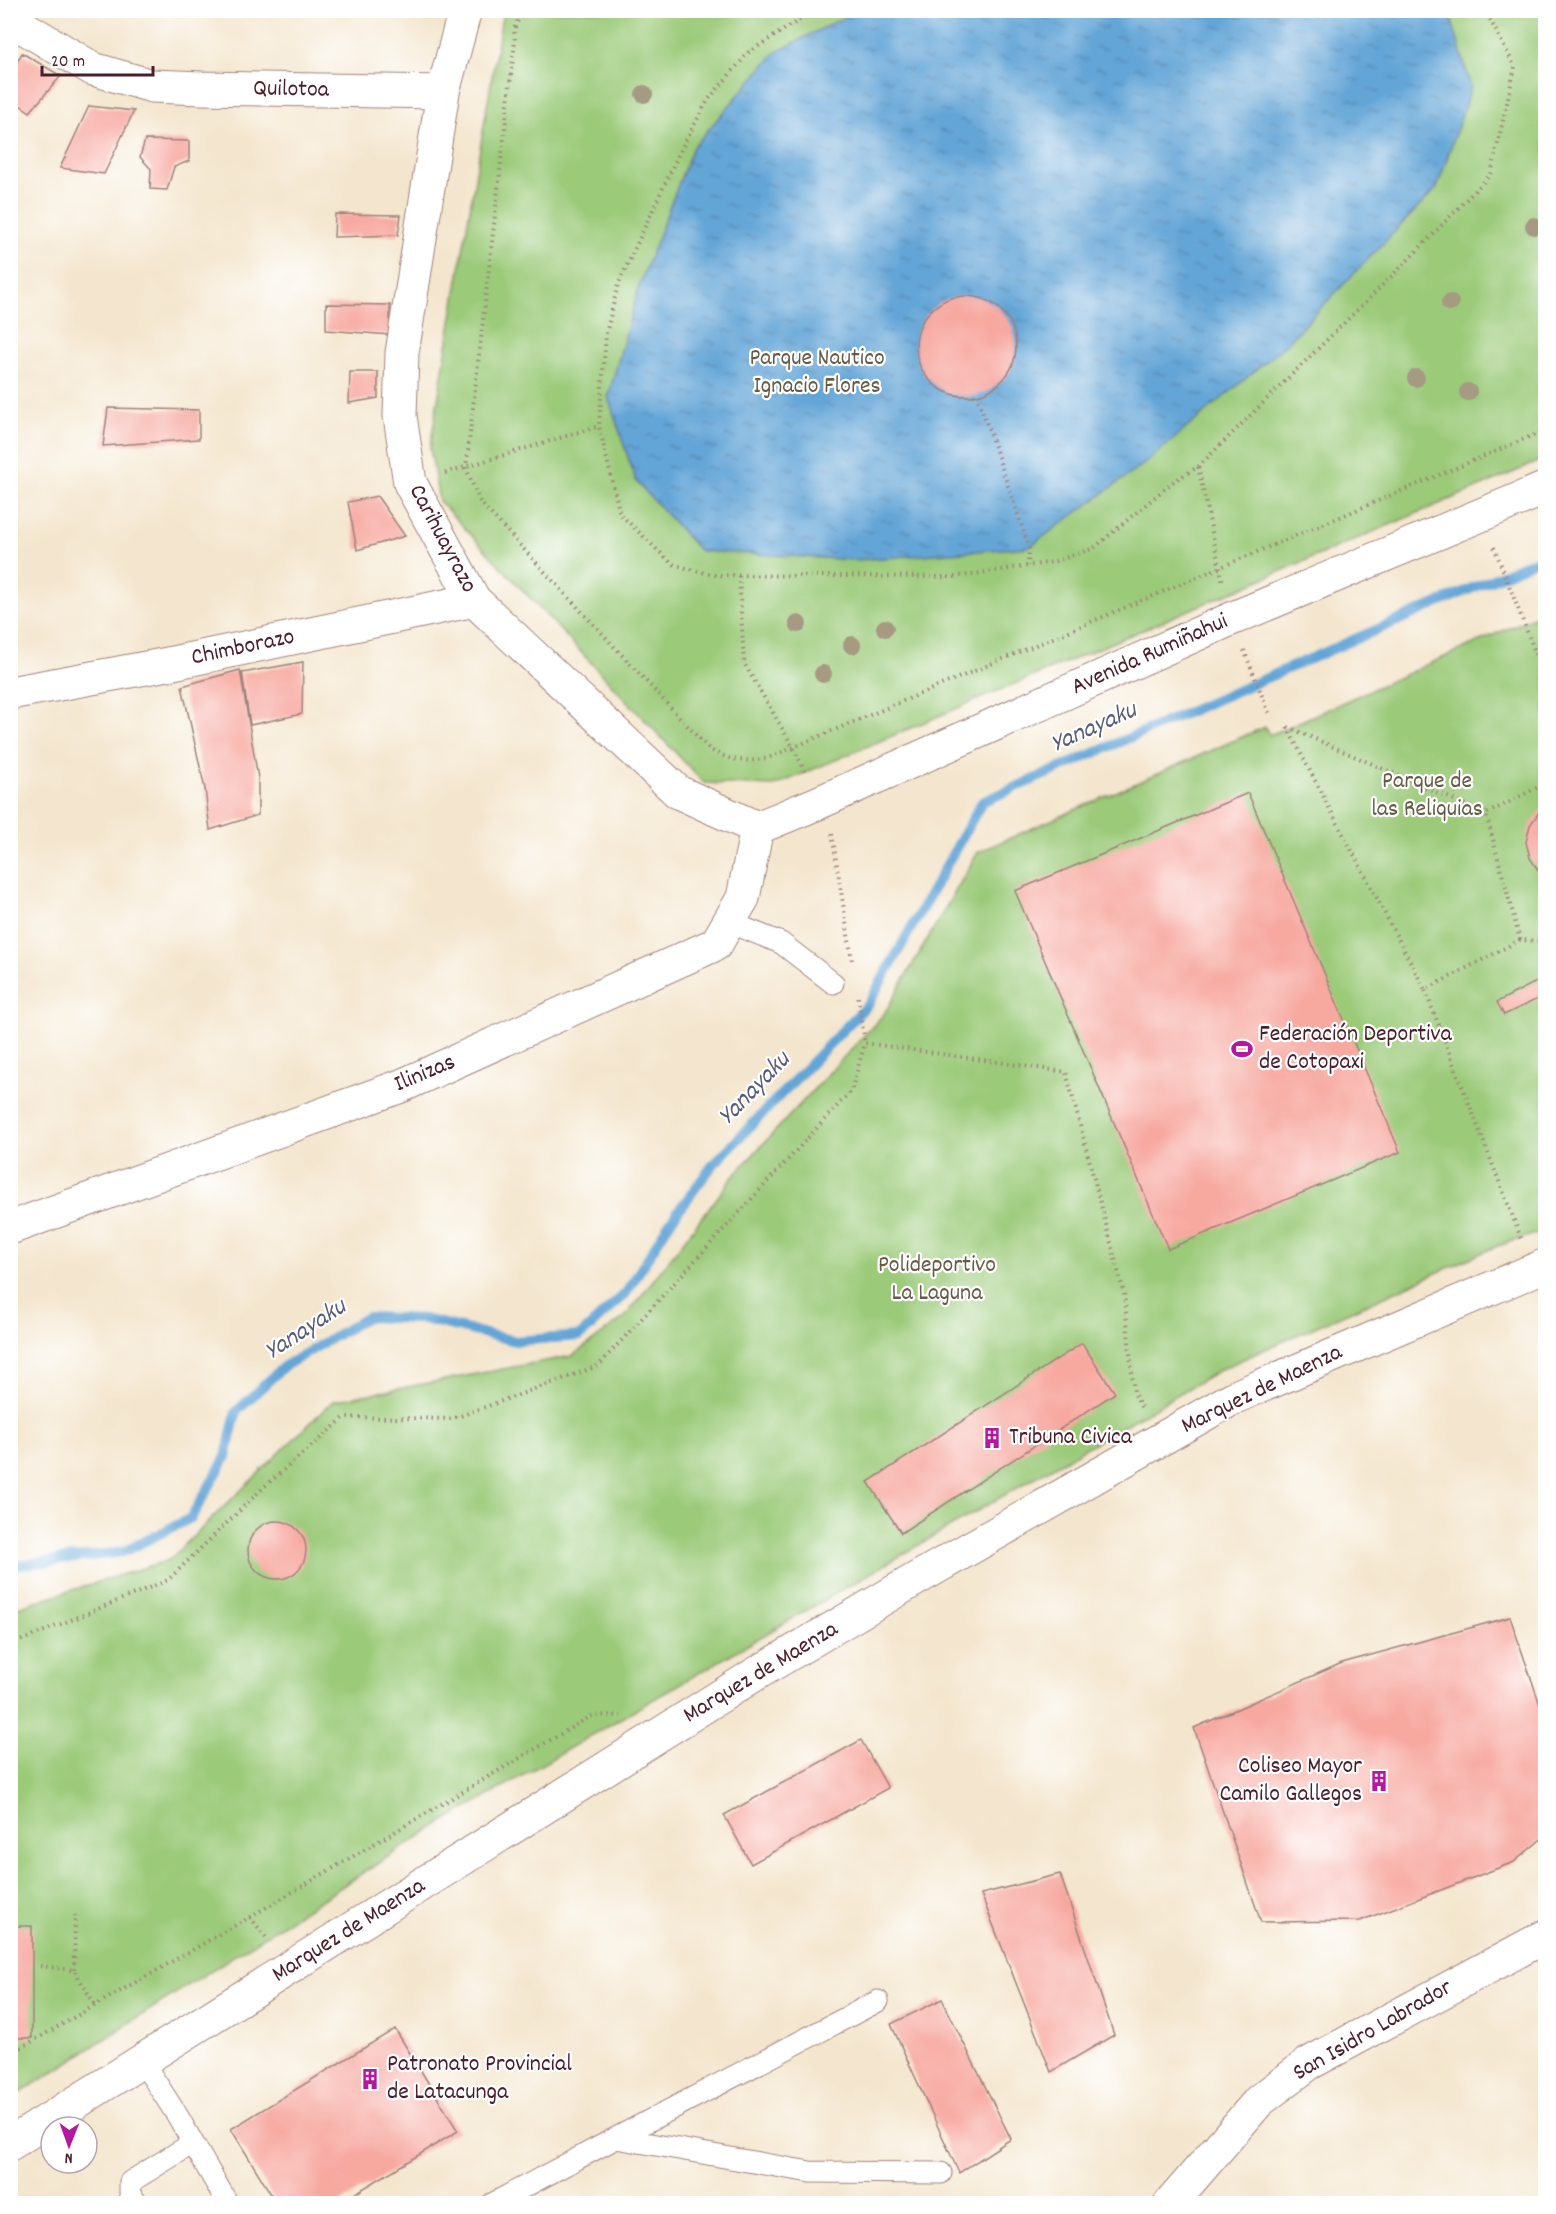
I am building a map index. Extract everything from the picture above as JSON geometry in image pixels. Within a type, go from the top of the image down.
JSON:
[{"type":"street","name":"Carihuayrazo","points":[[465,10],[443,92],[402,353],[400,416],[410,483],[474,600],[678,792],[757,828]]},
{"type":"street","name":"Quilotoa","points":[[10,19],[93,69],[152,86],[443,92]]},
{"type":"street","name":"Avenida Rumiñahui","points":[[757,828],[1231,619],[1545,488]]},
{"type":"street","name":"Chimborazo","points":[[10,693],[168,664],[474,600]]},
{"type":"street","name":"Ilinizas","points":[[10,1228],[401,1086],[716,944],[743,898],[757,828]]},
{"type":"street","name":"Marquez de Maenza","points":[[10,2144],[754,1676],[916,1579],[1235,1397],[1539,1267]]},
{"type":"street","name":"San Isidro Labrador","points":[[1170,2204],[1259,2101],[1308,2064],[1545,1936]]},
{"type":"lane","points":[[729,922],[781,943],[833,983]]},
{"type":"lane","points":[[492,2204],[878,2001]]},
{"type":"lane","points":[[141,2061],[193,2143],[228,2204]]},
{"type":"lane","points":[[616,2138],[810,2172],[941,2173]]},
{"type":"lane","points":[[137,2204],[130,2192],[130,2182],[193,2143]]},
{"type":"path","points":[[523,10],[514,29],[515,40],[466,468],[480,502],[709,749],[736,761],[753,762],[768,758],[1545,430]]},
{"type":"path","points":[[815,10],[749,52],[708,100],[681,149],[618,285],[606,334],[598,426],[620,514],[672,564],[712,575],[954,577],[1053,562],[1094,548],[1174,481],[1198,466],[1414,254],[1491,174],[1515,67],[1485,11]]},
{"type":"path","points":[[975,395],[1029,547],[1028,566]]},
{"type":"path","points":[[410,483],[466,468],[598,426]]},
{"type":"path","points":[[1198,466],[1231,619]]},
{"type":"path","points":[[1493,544],[1545,680]]},
{"type":"path","points":[[739,576],[744,663],[793,747],[834,838],[854,967]]},
{"type":"path","points":[[1245,654],[1269,713]]},
{"type":"path","points":[[1486,814],[1287,727],[1425,990],[1539,1267]]},
{"type":"path","points":[[1486,814],[1545,783]]},
{"type":"path","points":[[1486,814],[1520,940]]},
{"type":"path","points":[[1425,990],[1520,940],[1545,941]]},
{"type":"path","points":[[10,1645],[168,1580],[264,1487],[345,1417],[452,1419],[598,1365],[851,1091],[865,1043],[857,991]]},
{"type":"path","points":[[865,1043],[1066,1072],[1124,1293],[1134,1393],[1158,1441]]},
{"type":"path","points":[[10,2054],[261,1911],[593,1715],[625,1716]]},
{"type":"path","points":[[75,1915],[74,1970],[95,2005]]},
{"type":"path","points":[[40,1966],[74,1970]]},
{"type":"green space","name":"Parque Nautico Ignacio Flores","points":[[503,11],[1545,11],[1545,459],[774,786],[704,783],[439,501],[430,448]]},
{"type":"green space","name":"Polideportivo La Laguna","points":[[1545,612],[1545,1231],[1497,1246],[1223,1368],[436,1826],[11,2099],[11,1609],[169,1560],[333,1401],[572,1356],[625,1317],[736,1173],[884,1014],[978,852],[1265,727],[1270,735]]},
{"type":"water","name":"Parque Nautico Ignacio Flores","points":[[856,11],[1449,11],[1471,87],[1437,188],[1282,348],[1144,464],[1029,547],[856,560],[700,551],[636,481],[608,397],[640,283],[693,147],[776,52]]},
{"type":"building","points":[[22,53],[61,76],[30,112],[10,98],[10,75]]},
{"type":"building","points":[[89,106],[134,111],[104,174],[60,168]]},
{"type":"building","points":[[145,140],[189,141],[189,161],[174,167],[167,190],[150,189],[151,169],[140,157]]},
{"type":"building","points":[[335,214],[401,215],[398,235],[334,237]]},
{"type":"building","points":[[966,296],[985,300],[1001,311],[1012,327],[1016,346],[1012,365],[1001,381],[985,392],[966,396],[947,392],[931,381],[920,365],[916,346],[920,327],[931,311],[947,300]]},
{"type":"building","points":[[326,304],[390,305],[390,335],[326,330]]},
{"type":"building","points":[[350,372],[378,372],[378,398],[349,403]]},
{"type":"building","points":[[108,408],[199,410],[199,439],[103,446]]},
{"type":"building","points":[[377,496],[405,536],[357,550],[348,502]]},
{"type":"building","points":[[303,662],[302,714],[250,725],[242,673]]},
{"type":"building","points":[[240,670],[258,778],[258,815],[210,830],[205,789],[182,686]]},
{"type":"building","points":[[1248,793],[1400,1152],[1168,1249],[1015,891]]},
{"type":"building","points":[[1546,808],[1546,876],[1540,873],[1530,858],[1526,842],[1530,825],[1540,811]]},
{"type":"building","points":[[1542,979],[1546,985],[1546,995],[1504,1015],[1497,1002]]},
{"type":"building","name":"Tribuna Civica","points":[[1082,1343],[1115,1393],[901,1533],[868,1482]]},
{"type":"building","points":[[271,1521],[283,1521],[298,1529],[306,1544],[306,1556],[298,1571],[283,1579],[271,1579],[256,1571],[248,1556],[248,1544],[256,1529]]},
{"type":"building","name":"Coliseo Mayor Camilo Gallegos","points":[[1510,1617],[1546,1722],[1546,1835],[1514,1862],[1360,1921],[1261,1922],[1194,1728],[1342,1663]]},
{"type":"building","points":[[861,1740],[888,1788],[751,1864],[724,1815]]},
{"type":"building","points":[[1060,1874],[1114,2035],[1051,2072],[981,1894]]},
{"type":"building","points":[[10,1926],[32,1926],[32,2038],[10,2038]]},
{"type":"building","points":[[942,1999],[1011,2139],[959,2173],[891,2024]]},
{"type":"building","name":"Patronato Provincial de Latacunga","points":[[395,2029],[458,2131],[338,2204],[277,2204],[231,2129]]},
{"type":"waterway","name":"Yanayaku","points":[[10,1566],[123,1552],[191,1518],[226,1457],[236,1412],[283,1367],[367,1317],[424,1319],[515,1341],[580,1336],[626,1293],[670,1222],[712,1166],[869,1003],[982,802],[1546,556]]},
{"type":"place","name":"Federación Deportiva de Cotopaxi","points":[[1242,1049]]},
{"type":"place","name":"Tribuna Civica","points":[[992,1438]]},
{"type":"place","name":"Coliseo Mayor Camilo Gallegos","points":[[1379,1781]]},
{"type":"place","name":"Patronato Provincial de Latacunga","points":[[370,2079]]},
{"type":"park label","name":"Parque de las Reliquias","points":[[1427,796]]}]
